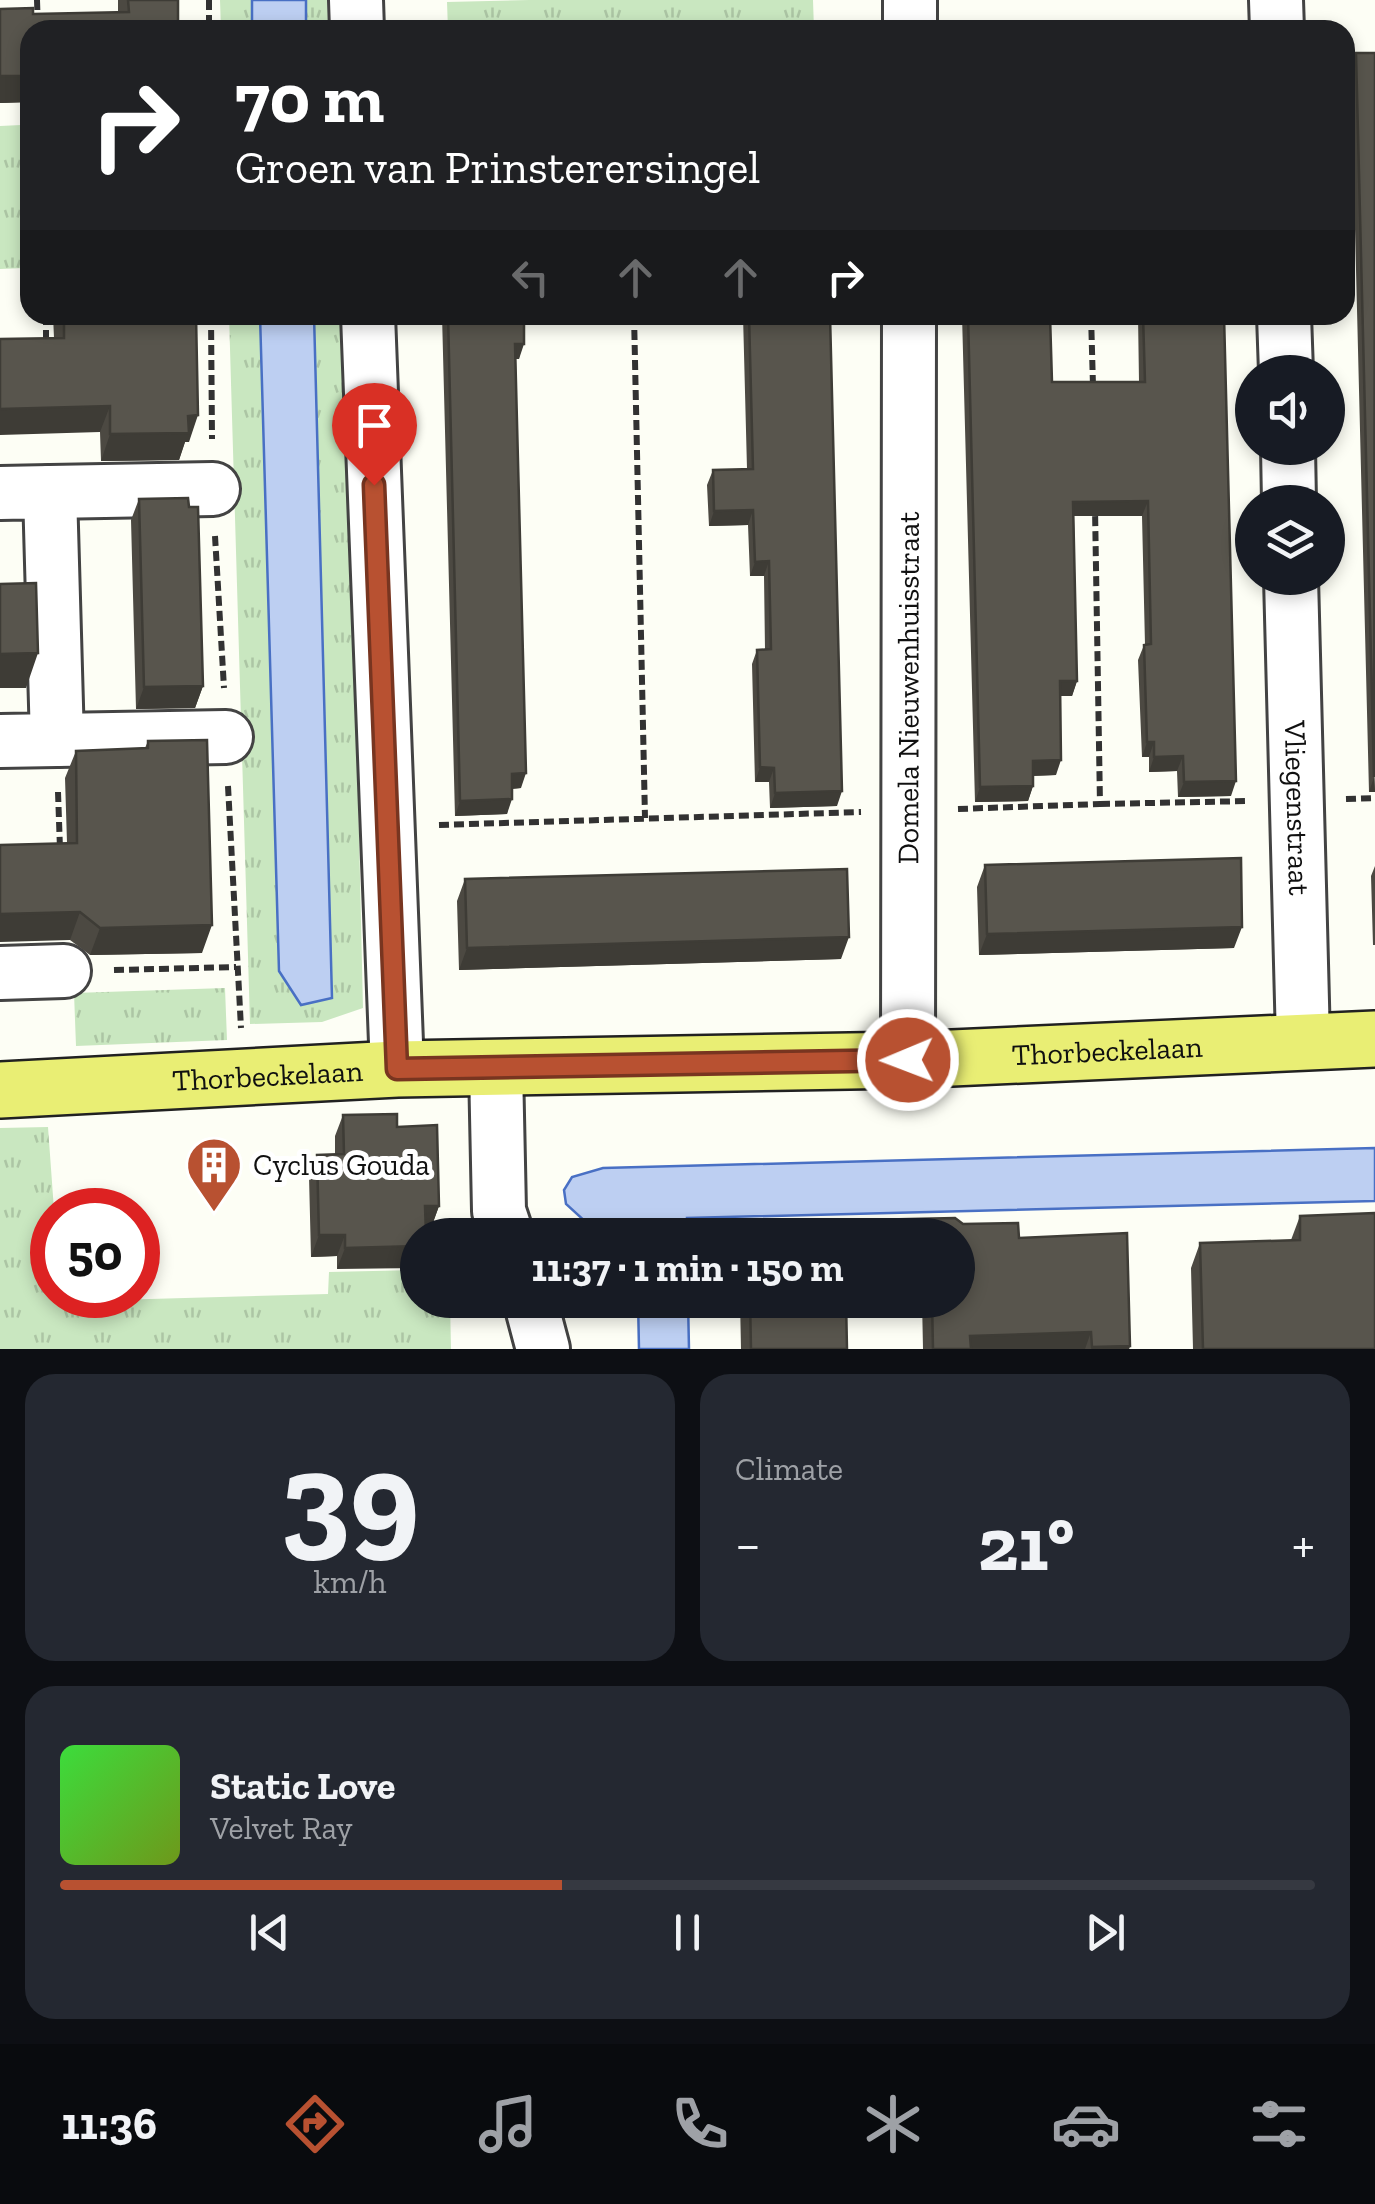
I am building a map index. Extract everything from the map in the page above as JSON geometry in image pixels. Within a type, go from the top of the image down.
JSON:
[{"type":"main road","name":"Thorbeckelaan","points":[[0,1090],[397,1069],[908,1060],[1375,1039]]},
{"type":"street","points":[[368,325],[397,1069]]},
{"type":"street","name":"Domela Nieuwenhuisstraat","points":[[908,1060],[909,325]]},
{"type":"street","points":[[1284,325],[1285,355]]},
{"type":"street","points":[[57,740],[54,616],[25,493],[213,489]]},
{"type":"street","name":"Vliegenstraat","points":[[1291,595],[1303,1040]]},
{"type":"street","points":[[0,741],[226,737]]},
{"type":"street","points":[[0,973],[64,972]]},
{"type":"street","points":[[496,1066],[501,1218]]},
{"type":"street","points":[[535,1318],[543,1349]]},
{"type":"path","points":[[46,325],[46,354]]},
{"type":"path","points":[[634,325],[646,818]]},
{"type":"path","points":[[1091,325],[1093,399]]},
{"type":"path","points":[[1094,495],[1100,804]]},
{"type":"path","points":[[57,740],[60,856]]},
{"type":"path","points":[[388,827],[1375,798]]},
{"type":"path","points":[[64,972],[236,967]]},
{"type":"green space","points":[[220,0],[339,0],[340,20],[221,20]]},
{"type":"green space","points":[[813,0],[814,20],[448,20],[447,2]]},
{"type":"green space","points":[[20,125],[20,268],[0,269],[0,126]]},
{"type":"green space","points":[[229,325],[347,325],[363,1008],[322,1022],[250,1024]]},
{"type":"green space","points":[[225,988],[227,1040],[76,1046],[74,993]]},
{"type":"green space","points":[[48,1127],[52,1188],[30,1188],[30,1318],[160,1318],[160,1299],[328,1294],[329,1272],[400,1270],[400,1318],[450,1318],[451,1349],[0,1349],[0,1128]]},
{"type":"water","points":[[252,0],[306,0],[306,20],[252,20]]},
{"type":"water","points":[[260,325],[314,325],[332,998],[301,1005],[279,971]]},
{"type":"water","points":[[1375,1148],[1375,1201],[581,1218],[566,1204],[564,1190],[572,1177],[603,1168]]},
{"type":"water","points":[[638,1318],[688,1318],[689,1349],[639,1349]]},
{"type":"building","points":[[128,0],[178,0],[178,20],[20,20],[20,76],[0,76],[0,9],[33,8],[33,14],[129,12]]},
{"type":"building","points":[[1356,53],[1375,53],[1374,777]]},
{"type":"building","points":[[64,325],[196,325],[198,415],[188,416],[189,433],[110,434],[110,406],[0,409],[0,339],[64,338]]},
{"type":"building","points":[[448,325],[524,325],[524,344],[515,344],[526,773],[512,774],[512,799],[460,801]]},
{"type":"building","points":[[749,325],[830,325],[842,791],[775,793],[774,768],[760,767],[757,650],[771,649],[769,561],[755,562],[753,510],[714,511],[713,470],[753,469]]},
{"type":"building","points":[[968,325],[1050,325],[1052,382],[1145,382],[1143,325],[1224,325],[1236,781],[1184,782],[1183,756],[1154,757],[1154,742],[1147,742],[1144,645],[1151,644],[1148,501],[1073,502],[1077,681],[1060,681],[1061,760],[1033,761],[1033,786],[980,787]]},
{"type":"building","points":[[188,498],[189,507],[198,507],[203,686],[144,687],[139,499]]},
{"type":"building","points":[[36,583],[38,653],[0,654],[0,584]]},
{"type":"building","points":[[207,740],[212,925],[100,928],[80,912],[0,914],[0,845],[77,843],[76,751],[148,748],[148,741]]},
{"type":"building","points":[[1241,858],[1242,927],[987,934],[985,865]]},
{"type":"building","points":[[847,869],[849,937],[467,948],[465,879]]},
{"type":"building","points":[[397,1114],[397,1127],[437,1125],[439,1206],[425,1206],[425,1218],[400,1218],[400,1246],[345,1248],[345,1235],[319,1235],[317,1155],[344,1154],[343,1115]]},
{"type":"building","points":[[1375,1213],[1375,1349],[1203,1349],[1200,1243],[1300,1240],[1300,1216]]},
{"type":"building","points":[[1018,1223],[1019,1238],[1127,1233],[1130,1346],[1092,1347],[1091,1332],[970,1336],[971,1349],[933,1349],[932,1318],[975,1318],[975,1224]]},
{"type":"building","points":[[750,1318],[846,1318],[847,1349],[751,1349]]},
{"type":"place","name":"Cyclus Gouda","points":[[214,1214]]},
{"type":"route","points":[[374,485],[397,1069],[908,1060]]}]
